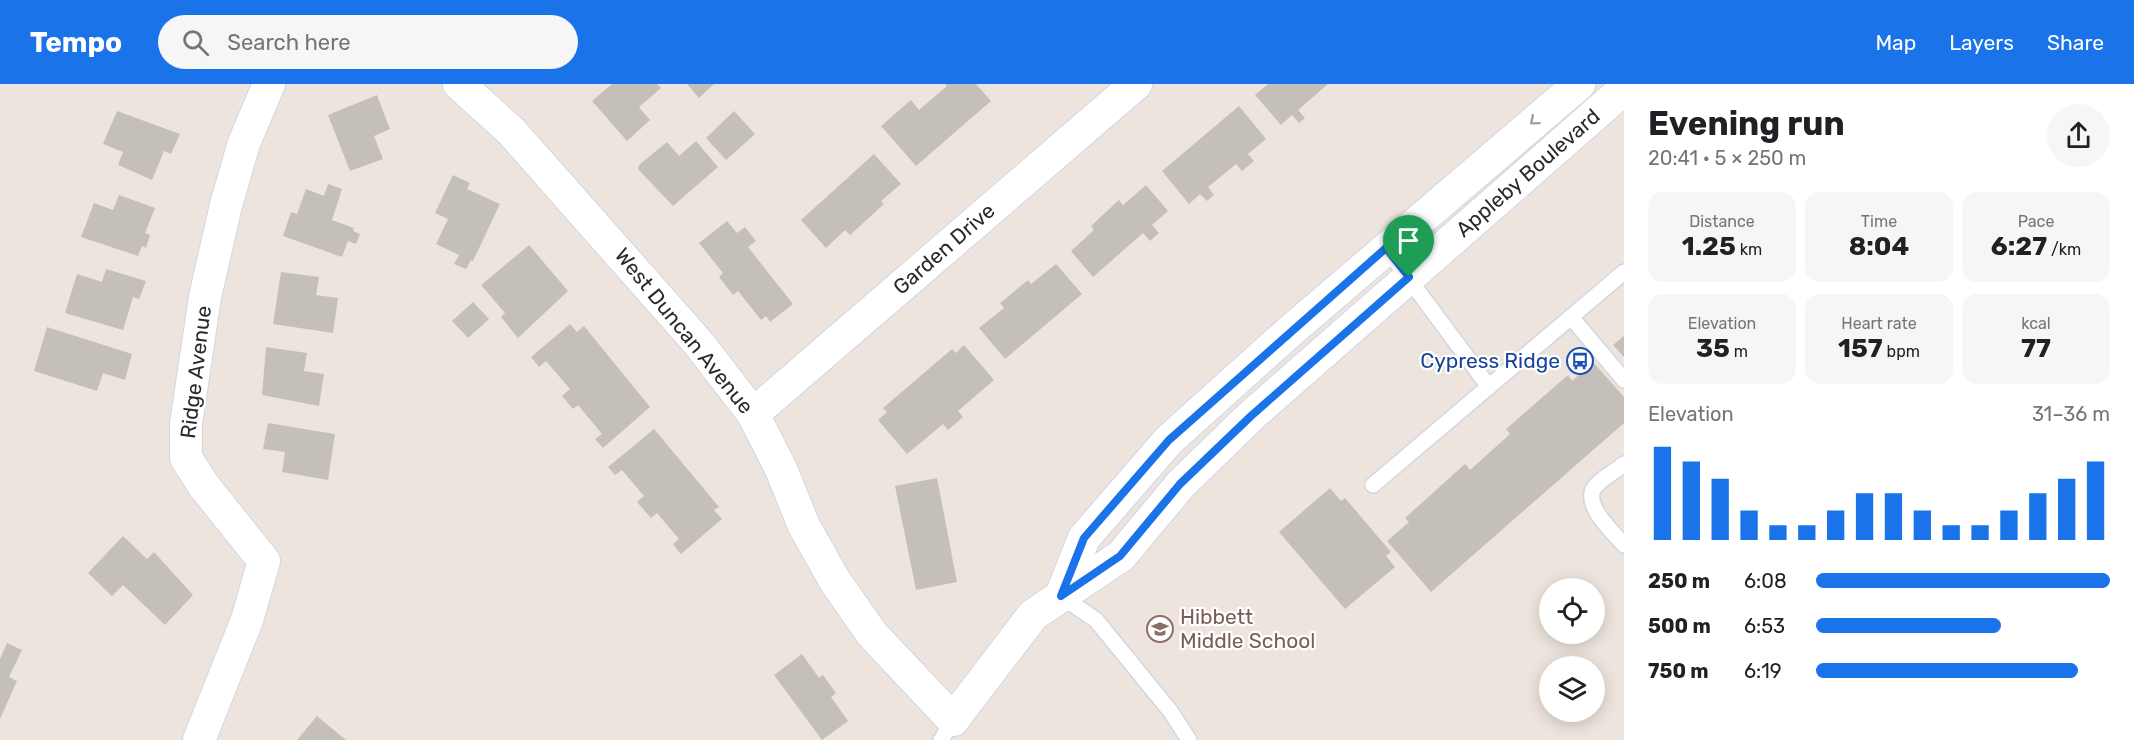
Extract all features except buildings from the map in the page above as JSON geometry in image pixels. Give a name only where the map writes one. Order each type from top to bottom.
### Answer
[{"type":"street","name":"Ridge Avenue","points":[[199,740],[247,620],[264,561],[204,486],[186,458],[186,424],[205,297],[226,205],[244,143],[269,84]]},
{"type":"street","name":"West Duncan Avenue","points":[[459,84],[512,132],[617,248],[700,345],[753,414],[781,469],[804,526],[835,581],[872,634],[947,730]]},
{"type":"street","name":"Garden Drive","points":[[753,414],[1136,84]]},
{"type":"street","name":"Appleby Boulevard","points":[[1061,596],[1084,538],[1169,440],[1386,248],[1579,84]]},
{"type":"street","name":"Appleby Boulevard","points":[[947,730],[1033,615],[1120,556],[1180,484],[1227,439],[1624,89]]},
{"type":"lane","points":[[1386,248],[1489,387]]},
{"type":"lane","points":[[1373,485],[1624,272]]},
{"type":"lane","points":[[1571,317],[1624,380]]},
{"type":"lane","points":[[1624,464],[1594,488],[1592,496],[1599,515],[1624,544]]},
{"type":"lane","points":[[1061,596],[1096,620],[1172,712],[1190,740]]},
{"type":"place","name":"Cypress Ridge","points":[[1580,361]]},
{"type":"place","name":"Hibbett Middle School","points":[[1160,629]]},
{"type":"route","points":[[1386,248],[1409,277],[1251,416],[1180,484],[1120,556],[1061,596],[1084,538],[1169,440],[1386,248]]}]
